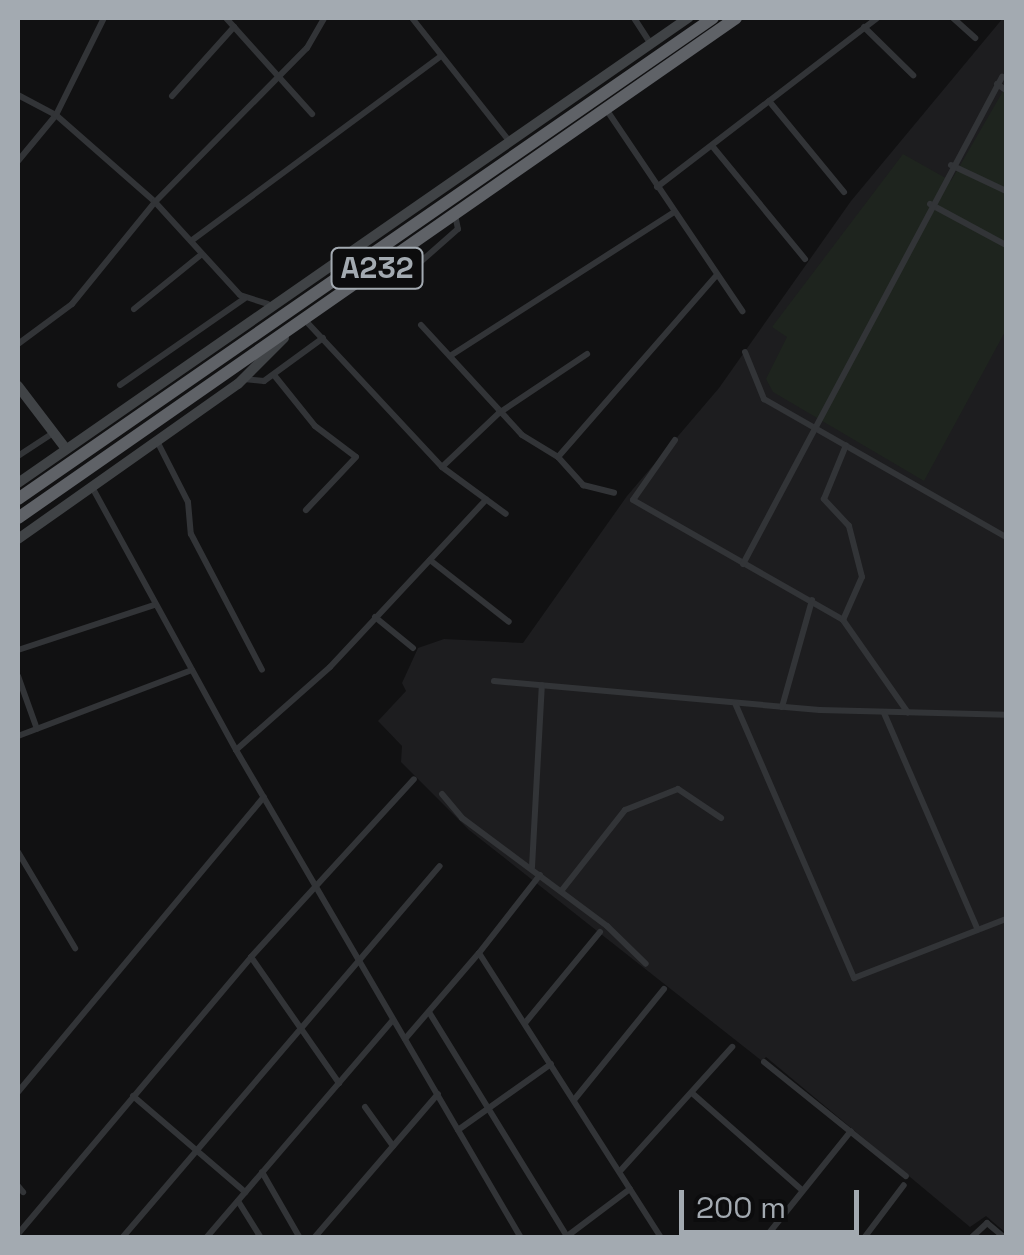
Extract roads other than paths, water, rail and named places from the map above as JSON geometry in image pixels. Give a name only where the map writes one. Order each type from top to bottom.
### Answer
[{"type":"highway","name":"A232","points":[[18,500],[712,18]]},
{"type":"highway","name":"A232","points":[[18,518],[736,18]]},
{"type":"main road","points":[[18,483],[268,304],[688,18]]},
{"type":"main road","points":[[18,539],[244,379],[304,318]]},
{"type":"main road","points":[[18,386],[66,450]]},
{"type":"street","points":[[18,161],[56,116],[104,18]]},
{"type":"street","points":[[226,18],[312,114]]},
{"type":"street","points":[[18,344],[72,304],[155,202],[275,76],[307,48],[324,18]]},
{"type":"street","points":[[412,18],[509,141]]},
{"type":"street","points":[[634,18],[651,44]]},
{"type":"street","points":[[657,187],[877,18]]},
{"type":"street","points":[[954,18],[975,38]]},
{"type":"street","points":[[864,27],[913,75]]},
{"type":"street","points":[[172,96],[234,28]]},
{"type":"street","points":[[191,241],[440,57]]},
{"type":"street","points":[[744,564],[951,165],[999,81],[1006,90]]},
{"type":"street","points":[[18,95],[56,116],[155,202],[245,298],[268,304]]},
{"type":"street","points":[[769,101],[844,192]]},
{"type":"street","points":[[605,108],[742,311]]},
{"type":"street","points":[[713,147],[804,258]]},
{"type":"street","points":[[951,165],[1006,191]]},
{"type":"street","points":[[930,204],[1006,246]]},
{"type":"street","points":[[450,356],[674,212]]},
{"type":"street","points":[[410,272],[458,230],[455,214]]},
{"type":"street","points":[[134,309],[202,254]]},
{"type":"street","points":[[558,457],[717,275]]},
{"type":"street","points":[[120,385],[245,298]]},
{"type":"street","points":[[304,318],[442,467],[506,514]]},
{"type":"street","points":[[421,325],[500,412],[558,457],[583,485],[614,492]]},
{"type":"street","points":[[244,379],[257,384],[323,338]]},
{"type":"street","points":[[745,352],[764,399],[1006,537]]},
{"type":"street","points":[[442,467],[500,412],[588,354]]},
{"type":"street","points":[[274,375],[315,426],[356,457],[306,510]]},
{"type":"street","points":[[18,456],[53,433]]},
{"type":"street","points":[[675,440],[632,498],[842,620],[908,714]]},
{"type":"street","points":[[158,441],[188,502],[191,534],[262,670]]},
{"type":"street","points":[[842,620],[862,577],[849,526],[824,498],[846,445]]},
{"type":"street","points":[[92,487],[236,750],[519,1237]]},
{"type":"street","points":[[236,750],[330,667],[486,500]]},
{"type":"street","points":[[430,560],[508,622]]},
{"type":"street","points":[[782,707],[812,600]]},
{"type":"street","points":[[18,650],[154,604]]},
{"type":"street","points":[[375,617],[412,648]]},
{"type":"street","points":[[18,736],[192,670]]},
{"type":"street","points":[[18,676],[37,729]]},
{"type":"street","points":[[494,681],[782,707],[1006,716]]},
{"type":"street","points":[[532,868],[542,685]]},
{"type":"street","points":[[735,703],[854,978],[1006,919]]},
{"type":"street","points":[[884,713],[978,930]]},
{"type":"street","points":[[18,1234],[251,957],[414,779]]},
{"type":"street","points":[[562,890],[625,810],[678,789],[721,818]]},
{"type":"street","points":[[442,794],[496,846],[562,890],[646,964]]},
{"type":"street","points":[[18,1092],[264,797]]},
{"type":"street","points":[[18,852],[20,867],[75,948]]},
{"type":"street","points":[[122,1238],[440,866]]},
{"type":"street","points":[[405,1040],[540,874]]},
{"type":"street","points":[[525,1022],[600,932]]},
{"type":"street","points":[[479,953],[661,1238]]},
{"type":"street","points":[[251,957],[339,1083]]},
{"type":"street","points":[[574,1100],[664,989]]},
{"type":"street","points":[[429,1012],[567,1237],[630,1190]]},
{"type":"street","points":[[206,1238],[394,1020]]},
{"type":"street","points":[[621,1170],[732,1047]]},
{"type":"street","points":[[764,1062],[905,1180],[864,1238]]},
{"type":"street","points":[[458,1130],[551,1064]]},
{"type":"street","points":[[692,1093],[802,1189]]},
{"type":"street","points":[[314,1238],[438,1094]]},
{"type":"street","points":[[133,1096],[245,1192]]},
{"type":"street","points":[[365,1107],[393,1146]]},
{"type":"street","points":[[765,1238],[851,1131]]},
{"type":"street","points":[[262,1172],[300,1238]]},
{"type":"street","points":[[238,1200],[261,1238]]},
{"type":"street","points":[[972,1238],[987,1222],[1005,1238]]}]
